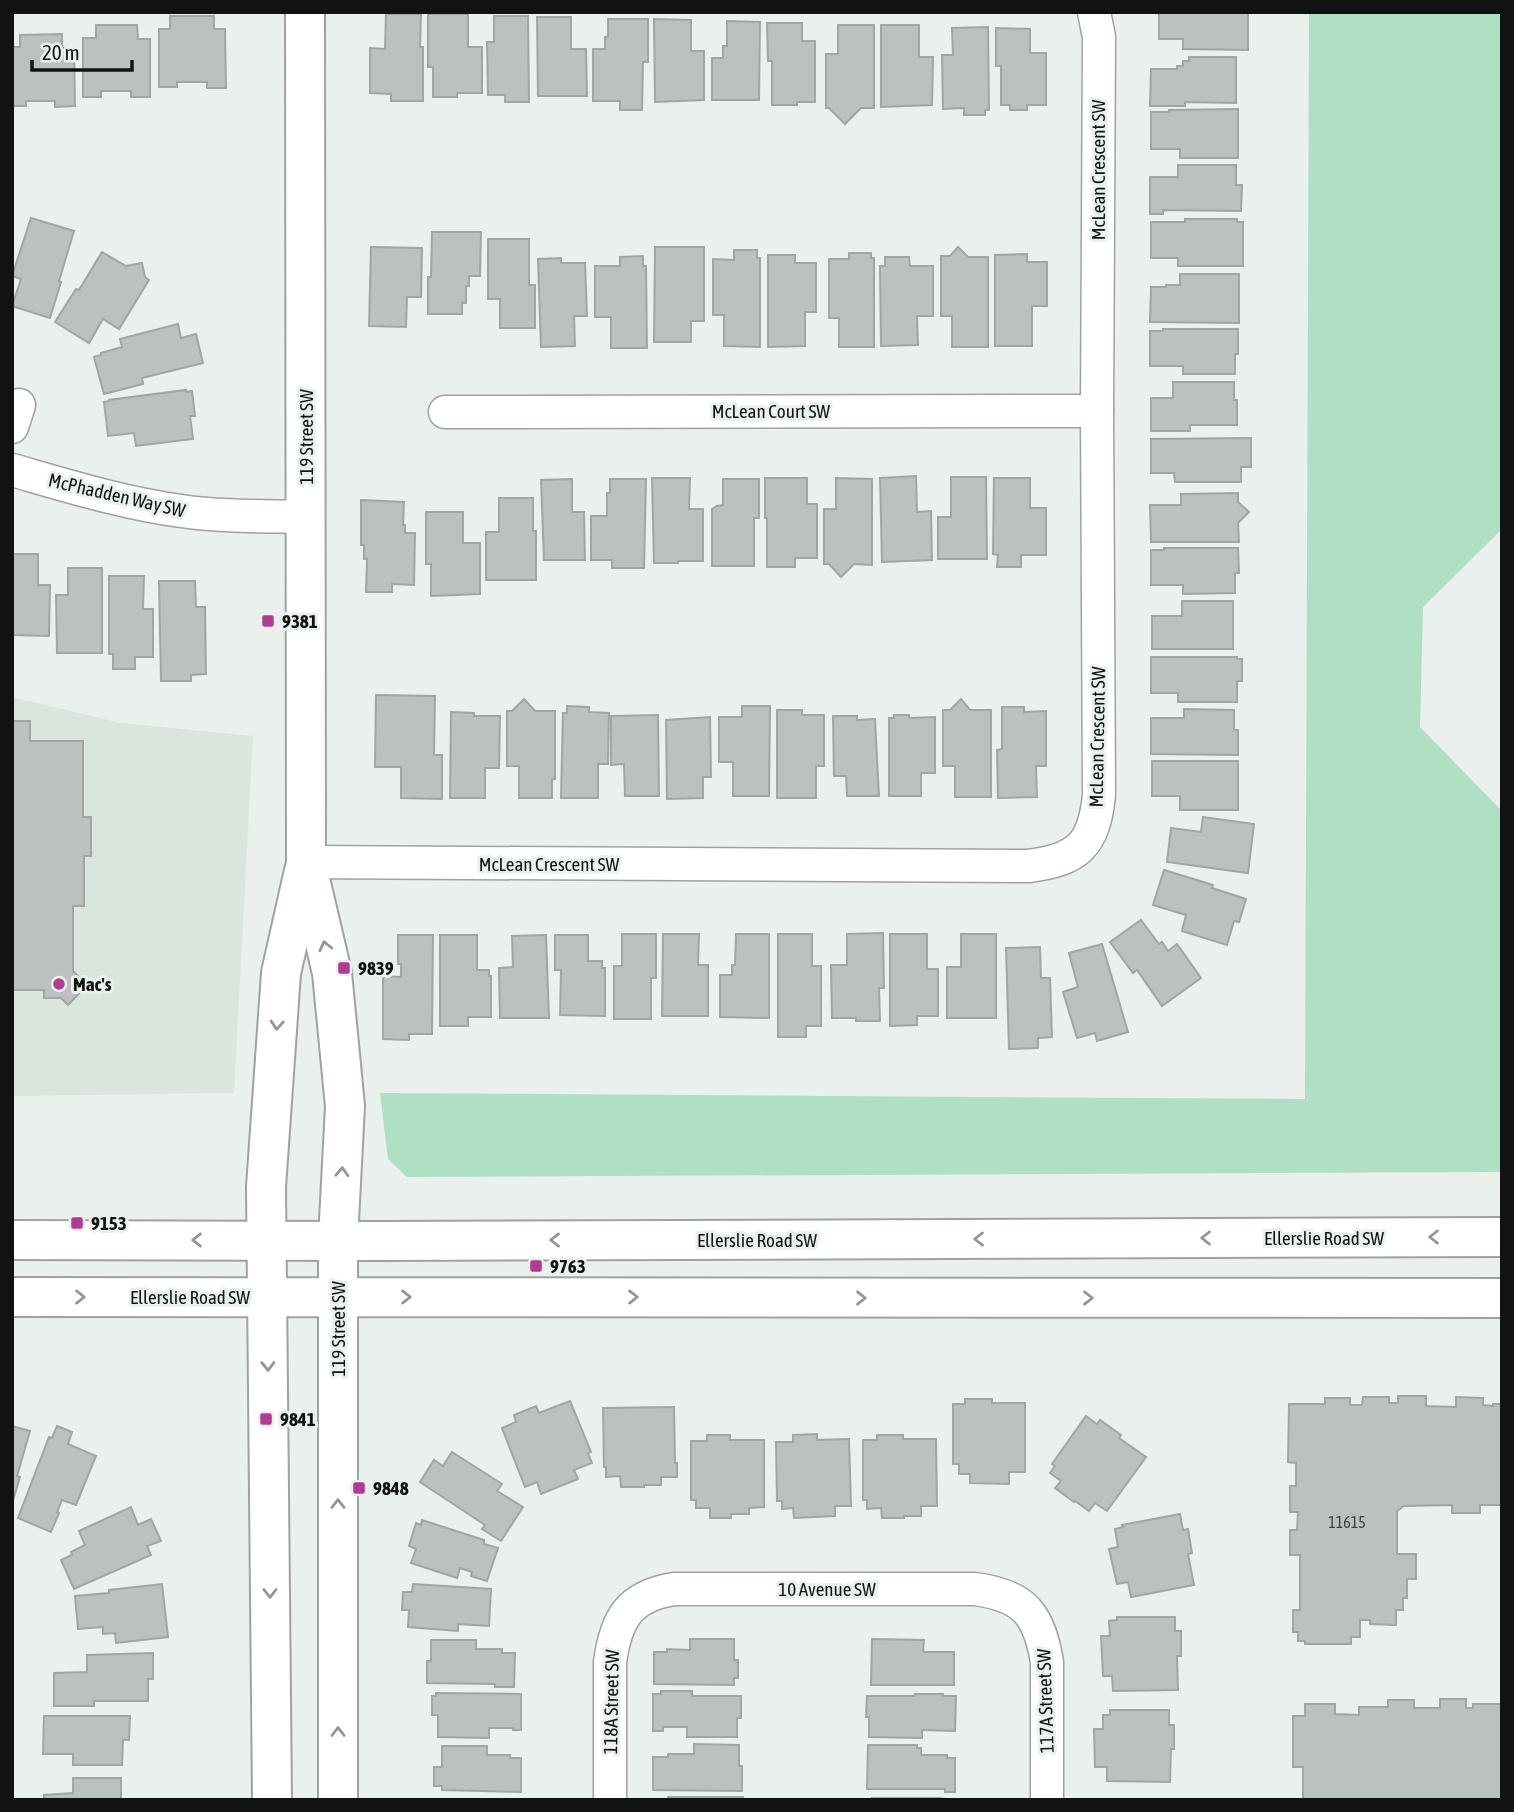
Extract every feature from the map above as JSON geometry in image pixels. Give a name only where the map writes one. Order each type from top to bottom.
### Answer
[{"type":"main road","name":"119 Street SW","points":[[272,1800],[266,1187],[281,973],[306,862],[305,12]]},
{"type":"main road","name":"119 Street SW","points":[[306,862],[332,973],[345,1107],[338,1240],[338,1800]]},
{"type":"main road","name":"Ellerslie Road SW","points":[[12,1240],[1502,1237]]},
{"type":"main road","name":"Ellerslie Road SW","points":[[12,1297],[1502,1298]]},
{"type":"street","name":"McLean Crescent SW","points":[[306,862],[1028,866],[1066,857],[1080,847],[1095,825],[1099,795],[1099,37],[1094,12]]},
{"type":"street","name":"McLean Court SW","points":[[445,412],[1097,411]]},
{"type":"street","name":"McPhadden Way SW","points":[[12,470],[137,504],[183,512],[306,517]]},
{"type":"street","name":"10 Avenue SW","points":[[629,1609],[643,1598],[659,1591],[688,1589],[974,1589],[995,1591],[1026,1608]]},
{"type":"street","name":"117A Street SW","points":[[1026,1608],[1037,1624],[1044,1642],[1046,1800]]},
{"type":"street","name":"118A Street SW","points":[[610,1800],[610,1662],[613,1641],[629,1609]]},
{"type":"shaded area","points":[[12,697],[121,723],[253,736],[234,1093],[12,1096]]},
{"type":"green space","points":[[1309,12],[1502,12],[1502,529],[1423,607],[1420,727],[1502,811],[1502,1172],[407,1177],[388,1159],[380,1093],[1305,1099]]},
{"type":"building","points":[[1159,12],[1248,12],[1248,50],[1183,49],[1183,39],[1159,39]]},
{"type":"building","points":[[386,14],[421,14],[423,101],[391,101],[391,94],[370,93],[370,48],[385,49]]},
{"type":"building","points":[[428,14],[468,14],[468,47],[482,47],[482,93],[433,97],[433,67],[428,67]]},
{"type":"building","points":[[170,16],[214,16],[214,29],[225,29],[226,88],[207,88],[207,82],[177,82],[177,87],[159,87],[159,29],[170,29]]},
{"type":"building","points":[[494,16],[528,16],[529,102],[505,102],[505,95],[488,95],[487,42],[494,42]]},
{"type":"building","points":[[537,17],[571,17],[571,49],[586,49],[587,96],[538,96]]},
{"type":"building","points":[[608,19],[648,19],[648,62],[643,62],[642,110],[620,110],[620,101],[593,101],[593,49],[605,49]]},
{"type":"building","points":[[654,19],[691,20],[691,51],[704,51],[704,100],[655,102]]},
{"type":"building","points":[[727,21],[760,22],[759,100],[712,100],[712,58],[723,58],[723,46],[727,46]]},
{"type":"building","points":[[767,23],[802,23],[802,41],[815,41],[815,102],[772,105],[772,61],[768,61]]},
{"type":"building","points":[[96,25],[137,25],[138,39],[150,39],[150,97],[131,97],[131,91],[101,91],[101,97],[83,97],[83,38],[96,38]]},
{"type":"building","points":[[838,25],[874,25],[874,108],[861,108],[845,124],[826,108],[826,54],[838,54]]},
{"type":"building","points":[[881,25],[919,25],[919,57],[933,57],[932,105],[881,107]]},
{"type":"building","points":[[988,27],[989,110],[985,110],[985,115],[964,115],[964,108],[943,109],[942,55],[953,55],[952,28]]},
{"type":"building","points":[[996,28],[1030,29],[1030,53],[1046,53],[1046,105],[1027,105],[1027,110],[1010,110],[1010,105],[1001,105],[1001,66],[996,66]]},
{"type":"building","points":[[62,34],[62,48],[74,48],[75,106],[55,107],[55,101],[26,101],[26,106],[12,106],[12,47],[20,47],[20,35]]},
{"type":"building","points":[[1189,57],[1236,57],[1236,103],[1185,102],[1185,106],[1150,106],[1151,69],[1177,69],[1177,66],[1183,66],[1183,61],[1189,61]]},
{"type":"building","points":[[1238,109],[1238,158],[1180,158],[1180,149],[1151,149],[1151,112]]},
{"type":"building","points":[[1178,165],[1236,165],[1236,185],[1242,185],[1241,211],[1163,210],[1163,214],[1150,214],[1150,177],[1178,177]]},
{"type":"building","points":[[31,218],[74,231],[50,318],[12,306],[21,279],[12,276]]},
{"type":"building","points":[[1185,219],[1237,219],[1237,222],[1243,222],[1243,266],[1178,266],[1178,258],[1151,258],[1151,222],[1185,222]]},
{"type":"building","points":[[432,232],[481,232],[480,276],[469,276],[462,314],[428,314]]},
{"type":"building","points":[[488,239],[529,239],[529,285],[535,285],[535,328],[500,328],[500,299],[488,299]]},
{"type":"building","points":[[371,247],[422,248],[421,297],[407,297],[406,327],[369,326]]},
{"type":"building","points":[[655,247],[704,247],[704,321],[691,321],[691,342],[654,342]]},
{"type":"building","points":[[958,247],[968,257],[988,257],[988,347],[952,347],[952,316],[941,316],[941,256],[950,256]]},
{"type":"building","points":[[734,250],[757,250],[757,258],[760,258],[760,347],[724,346],[724,315],[713,315],[713,259],[734,260]]},
{"type":"building","points":[[102,252],[126,266],[142,263],[145,277],[149,280],[119,329],[103,319],[89,343],[55,322]]},
{"type":"building","points":[[849,253],[871,253],[871,258],[874,258],[874,347],[839,347],[839,318],[829,318],[829,259],[849,259]]},
{"type":"building","points":[[1027,254],[1027,262],[1047,262],[1047,306],[1032,306],[1032,346],[995,346],[995,255]]},
{"type":"building","points":[[768,255],[795,255],[795,263],[816,263],[816,312],[805,312],[805,346],[768,347]]},
{"type":"building","points":[[643,256],[643,266],[646,266],[647,348],[611,348],[611,317],[595,317],[595,266],[620,266],[620,257]]},
{"type":"building","points":[[885,257],[909,257],[910,266],[933,266],[933,316],[917,316],[918,345],[881,346],[880,266],[885,266]]},
{"type":"building","points":[[561,258],[561,263],[585,263],[587,316],[574,316],[575,346],[541,347],[538,259]]},
{"type":"building","points":[[1180,274],[1239,274],[1239,323],[1150,322],[1151,287],[1180,285]]},
{"type":"building","points":[[178,324],[181,338],[196,334],[203,363],[142,378],[143,384],[104,394],[94,357],[122,347],[120,339]]},
{"type":"building","points":[[1238,329],[1235,374],[1183,374],[1183,366],[1150,366],[1150,331]]},
{"type":"building","points":[[1173,382],[1234,382],[1237,425],[1190,425],[1190,431],[1151,431],[1151,398],[1173,398]]},
{"type":"building","points":[[192,391],[195,416],[190,416],[193,439],[136,446],[134,433],[108,436],[104,402]]},
{"type":"building","points":[[1251,438],[1251,467],[1241,467],[1241,482],[1175,482],[1174,473],[1151,473],[1151,439]]},
{"type":"building","points":[[916,476],[917,512],[931,511],[932,560],[882,562],[880,478]]},
{"type":"building","points":[[951,477],[986,477],[987,559],[938,559],[938,517],[951,517]]},
{"type":"building","points":[[652,478],[690,478],[689,509],[703,509],[703,561],[654,563]]},
{"type":"building","points":[[765,478],[807,478],[807,504],[817,504],[817,558],[795,558],[795,567],[767,567]]},
{"type":"building","points":[[836,478],[872,479],[872,565],[854,564],[841,577],[829,564],[824,564],[824,509],[836,509]]},
{"type":"building","points":[[994,478],[1030,478],[1030,508],[1046,508],[1046,555],[1021,555],[1021,567],[997,567],[998,555],[993,554]]},
{"type":"building","points":[[572,479],[572,512],[584,512],[585,560],[544,560],[541,480]]},
{"type":"building","points":[[610,479],[646,479],[644,568],[612,568],[612,560],[591,560],[591,516],[607,516]]},
{"type":"building","points":[[723,479],[759,479],[759,518],[754,518],[754,566],[712,566],[712,509],[723,505]]},
{"type":"building","points":[[1238,493],[1238,502],[1249,512],[1238,523],[1239,542],[1151,542],[1150,505],[1181,505],[1181,494]]},
{"type":"building","points":[[499,498],[533,498],[536,580],[486,580],[486,532],[499,532]]},
{"type":"building","points":[[361,500],[404,502],[405,533],[415,533],[414,585],[392,584],[392,592],[366,592],[367,559],[364,559],[364,545],[361,545]]},
{"type":"building","points":[[426,512],[463,512],[463,543],[480,543],[480,594],[431,596],[431,564],[426,564]]},
{"type":"building","points":[[1238,548],[1239,573],[1235,573],[1235,593],[1183,594],[1183,585],[1151,585],[1151,550]]},
{"type":"building","points":[[12,554],[38,554],[38,585],[50,585],[49,636],[12,635]]},
{"type":"building","points":[[68,568],[102,568],[102,653],[57,653],[56,595],[68,595]]},
{"type":"building","points":[[109,576],[144,576],[143,609],[153,609],[153,657],[135,657],[135,669],[113,669],[113,654],[109,654]]},
{"type":"building","points":[[159,581],[195,581],[196,607],[205,607],[206,674],[191,675],[191,681],[161,681]]},
{"type":"building","points":[[1182,601],[1233,601],[1233,649],[1152,649],[1152,616],[1182,616]]},
{"type":"building","points":[[1151,657],[1242,659],[1242,681],[1237,681],[1237,702],[1178,702],[1178,693],[1151,693]]},
{"type":"building","points":[[376,695],[435,696],[434,755],[442,755],[442,799],[401,798],[401,767],[375,767]]},
{"type":"building","points":[[524,699],[535,711],[555,711],[555,779],[552,779],[552,798],[519,798],[519,766],[507,766],[507,711],[512,711]]},
{"type":"building","points":[[961,699],[970,710],[991,710],[991,797],[955,797],[955,766],[943,766],[943,710],[950,710]]},
{"type":"building","points":[[567,706],[589,707],[589,712],[609,713],[608,764],[598,764],[598,798],[561,798],[563,713],[567,713]]},
{"type":"building","points":[[742,706],[770,706],[769,796],[733,796],[733,762],[719,762],[719,717],[742,717]]},
{"type":"building","points":[[1002,707],[1024,707],[1024,712],[1046,711],[1046,766],[1036,766],[1037,797],[998,798],[997,750],[1002,749]]},
{"type":"building","points":[[1184,709],[1234,710],[1234,730],[1238,730],[1238,755],[1151,754],[1151,718],[1184,718]]},
{"type":"building","points":[[777,710],[802,710],[802,715],[824,715],[824,766],[816,766],[816,798],[777,798]]},
{"type":"building","points":[[451,712],[474,713],[474,716],[500,716],[499,768],[485,768],[485,798],[450,798]]},
{"type":"building","points":[[658,715],[659,796],[625,796],[624,764],[611,765],[611,716]]},
{"type":"building","points":[[894,715],[909,715],[909,718],[935,717],[935,773],[921,773],[921,796],[889,796],[889,718],[894,718]]},
{"type":"building","points":[[833,716],[857,716],[857,720],[875,719],[879,796],[847,796],[846,776],[834,776]]},
{"type":"building","points":[[710,717],[711,777],[703,777],[703,798],[667,799],[666,720]]},
{"type":"building","points":[[12,721],[30,721],[30,741],[83,741],[83,817],[91,817],[91,856],[84,856],[84,906],[73,906],[73,971],[87,985],[68,1005],[61,998],[44,998],[44,990],[12,990]]},
{"type":"building","points":[[1152,761],[1238,761],[1238,810],[1180,810],[1180,796],[1152,796]]},
{"type":"building","points":[[1203,817],[1254,824],[1248,873],[1167,862],[1171,828],[1201,832]]},
{"type":"building","points":[[1164,870],[1213,885],[1212,888],[1246,899],[1239,922],[1234,921],[1227,945],[1182,931],[1186,915],[1153,905]]},
{"type":"building","points":[[1141,920],[1159,944],[1162,942],[1168,951],[1177,944],[1201,978],[1162,1006],[1137,970],[1133,973],[1110,942]]},
{"type":"building","points":[[883,933],[884,988],[879,988],[880,1021],[832,1018],[831,965],[847,965],[847,934]]},
{"type":"building","points":[[622,934],[656,934],[656,978],[651,978],[651,1019],[614,1019],[614,966],[622,966]]},
{"type":"building","points":[[663,934],[699,934],[698,965],[708,965],[708,1016],[662,1016]]},
{"type":"building","points":[[736,934],[769,934],[769,1018],[720,1017],[720,975],[732,975]]},
{"type":"building","points":[[778,934],[812,934],[812,966],[821,966],[821,1026],[806,1026],[806,1037],[778,1037]]},
{"type":"building","points":[[890,934],[927,934],[927,969],[938,969],[938,1016],[917,1016],[917,1025],[890,1026]]},
{"type":"building","points":[[961,934],[996,934],[996,1018],[947,1018],[947,967],[961,967]]},
{"type":"building","points":[[398,935],[433,935],[432,1034],[409,1034],[409,1040],[383,1039],[383,976],[401,977]]},
{"type":"building","points":[[440,935],[477,935],[477,970],[489,970],[491,976],[491,1017],[468,1017],[468,1026],[440,1026]]},
{"type":"building","points":[[546,935],[549,1018],[500,1018],[499,968],[513,967],[512,936]]},
{"type":"building","points":[[555,935],[588,935],[588,961],[602,961],[602,968],[605,968],[605,1016],[560,1015],[561,970],[555,970]]},
{"type":"building","points":[[1102,944],[1128,1032],[1097,1041],[1095,1033],[1077,1038],[1063,992],[1078,987],[1069,953]]},
{"type":"building","points":[[1040,947],[1041,978],[1050,978],[1052,1037],[1038,1038],[1038,1048],[1009,1049],[1006,948]]},
{"type":"building","points":[[1398,1396],[1426,1396],[1426,1406],[1456,1407],[1456,1397],[1483,1398],[1483,1405],[1502,1404],[1502,1505],[1480,1505],[1480,1513],[1452,1513],[1452,1505],[1404,1506],[1397,1511],[1397,1554],[1416,1554],[1416,1579],[1407,1579],[1407,1598],[1403,1598],[1403,1610],[1396,1610],[1396,1625],[1370,1624],[1370,1620],[1360,1620],[1360,1637],[1351,1637],[1351,1644],[1305,1644],[1305,1641],[1298,1641],[1298,1632],[1293,1632],[1293,1610],[1300,1610],[1300,1555],[1290,1555],[1290,1530],[1297,1530],[1298,1512],[1290,1512],[1290,1486],[1296,1486],[1296,1463],[1288,1462],[1289,1404],[1325,1404],[1325,1398],[1350,1398],[1350,1405],[1362,1405],[1363,1397],[1389,1397],[1389,1403],[1398,1403]]},
{"type":"building","points":[[965,1399],[992,1399],[992,1403],[1025,1403],[1025,1472],[1009,1472],[1009,1484],[970,1483],[970,1474],[959,1474],[959,1464],[953,1464],[953,1404],[965,1404]]},
{"type":"building","points":[[570,1401],[591,1452],[588,1453],[592,1463],[574,1470],[578,1479],[541,1494],[537,1482],[525,1487],[502,1428],[516,1422],[514,1415],[536,1406],[539,1413]]},
{"type":"building","points":[[674,1407],[677,1477],[661,1477],[661,1485],[621,1487],[620,1476],[606,1477],[603,1408]]},
{"type":"building","points":[[1086,1416],[1097,1424],[1100,1420],[1121,1435],[1119,1438],[1146,1457],[1107,1511],[1095,1503],[1089,1511],[1074,1502],[1055,1488],[1061,1481],[1050,1473],[1055,1466],[1052,1464]]},
{"type":"building","points":[[12,1426],[30,1431],[12,1504]]},
{"type":"building","points":[[57,1426],[72,1432],[68,1444],[96,1456],[76,1505],[62,1500],[51,1532],[18,1518],[49,1437],[52,1438]]},
{"type":"building","points":[[817,1434],[817,1440],[849,1439],[851,1506],[835,1506],[835,1516],[794,1518],[793,1508],[782,1509],[782,1501],[777,1501],[776,1442],[793,1442],[793,1435]]},
{"type":"building","points":[[707,1435],[730,1435],[730,1440],[764,1440],[764,1507],[749,1508],[749,1514],[731,1514],[731,1518],[710,1518],[710,1508],[696,1508],[696,1500],[691,1500],[691,1441],[707,1441]]},
{"type":"building","points":[[877,1435],[903,1435],[903,1439],[936,1439],[937,1506],[921,1506],[921,1516],[904,1518],[882,1518],[881,1508],[867,1509],[867,1500],[863,1500],[863,1440],[877,1440]]},
{"type":"building","points":[[452,1452],[502,1484],[497,1491],[523,1507],[501,1541],[482,1529],[485,1525],[420,1482],[434,1460],[443,1466]]},
{"type":"building","points":[[131,1507],[138,1525],[151,1519],[161,1541],[147,1546],[151,1555],[74,1589],[61,1560],[85,1545],[79,1531]]},
{"type":"building","points":[[1180,1514],[1183,1530],[1188,1529],[1192,1553],[1188,1554],[1194,1585],[1131,1597],[1128,1582],[1117,1584],[1109,1549],[1118,1547],[1115,1529],[1123,1527],[1122,1525]]},
{"type":"building","points":[[422,1520],[484,1540],[484,1544],[498,1548],[487,1581],[471,1576],[472,1572],[460,1568],[457,1578],[411,1563],[416,1549],[409,1546],[416,1523],[421,1525]]},
{"type":"building","points":[[162,1584],[168,1637],[116,1643],[115,1633],[103,1634],[103,1627],[78,1629],[75,1596]]},
{"type":"building","points":[[413,1584],[491,1589],[489,1626],[458,1624],[458,1631],[408,1627],[409,1610],[402,1610],[403,1592],[412,1592]]},
{"type":"building","points":[[1117,1617],[1175,1617],[1175,1631],[1181,1631],[1181,1656],[1177,1656],[1178,1690],[1113,1691],[1112,1676],[1103,1676],[1101,1636],[1110,1636],[1109,1621],[1117,1620]]},
{"type":"building","points":[[690,1639],[734,1639],[734,1660],[738,1660],[738,1678],[734,1678],[734,1685],[654,1684],[654,1652],[667,1652],[667,1649],[690,1650]]},
{"type":"building","points":[[872,1639],[924,1640],[923,1652],[954,1652],[954,1685],[871,1685]]},
{"type":"building","points":[[431,1640],[476,1640],[476,1649],[502,1649],[502,1653],[515,1653],[514,1687],[495,1687],[495,1684],[427,1683]]},
{"type":"building","points":[[153,1653],[153,1679],[148,1679],[148,1701],[94,1701],[94,1706],[54,1706],[54,1673],[87,1672],[87,1655]]},
{"type":"building","points":[[661,1691],[692,1691],[692,1696],[741,1696],[741,1718],[737,1718],[737,1737],[687,1737],[687,1727],[663,1727],[663,1731],[653,1731],[653,1694],[661,1694]]},
{"type":"building","points":[[436,1693],[521,1694],[521,1730],[489,1728],[489,1738],[438,1737],[438,1715],[432,1715],[432,1696],[436,1696]]},
{"type":"building","points":[[867,1696],[956,1696],[955,1731],[922,1730],[922,1738],[869,1737]]},
{"type":"building","points":[[1440,1699],[1466,1699],[1466,1708],[1473,1708],[1473,1704],[1502,1704],[1502,1800],[1303,1800],[1303,1767],[1293,1767],[1293,1716],[1305,1716],[1305,1704],[1335,1704],[1335,1714],[1359,1715],[1359,1707],[1388,1707],[1388,1700],[1414,1700],[1414,1708],[1440,1708]]},
{"type":"building","points":[[1110,1710],[1169,1710],[1169,1725],[1174,1725],[1170,1782],[1107,1781],[1107,1767],[1095,1767],[1094,1729],[1103,1729],[1103,1715],[1110,1715]]},
{"type":"building","points":[[44,1716],[130,1716],[129,1740],[123,1740],[122,1765],[73,1765],[73,1754],[43,1754]]},
{"type":"building","points":[[694,1744],[739,1745],[742,1791],[653,1790],[653,1757],[694,1754]]},
{"type":"building","points":[[868,1745],[917,1745],[917,1748],[921,1748],[921,1755],[947,1755],[947,1758],[955,1758],[955,1792],[945,1792],[945,1789],[867,1789]]},
{"type":"building","points":[[442,1746],[487,1746],[487,1755],[521,1758],[521,1792],[442,1790],[442,1786],[434,1786],[434,1767],[442,1767]]},
{"type":"building","points":[[73,1778],[121,1778],[121,1800],[44,1800],[44,1795],[73,1793]]},
{"type":"building","points":[[668,1797],[743,1797],[743,1800],[668,1800]]},
{"type":"building","points":[[939,1798],[954,1800],[872,1800]]},
{"type":"place","name":"9381","points":[[268,621]]},
{"type":"place","name":"9839","points":[[344,968]]},
{"type":"place","name":"Mac's","points":[[59,984]]},
{"type":"place","name":"9153","points":[[77,1223]]},
{"type":"place","name":"9763","points":[[536,1266]]},
{"type":"place","name":"9841","points":[[266,1419]]},
{"type":"place","name":"9848","points":[[359,1488]]}]
